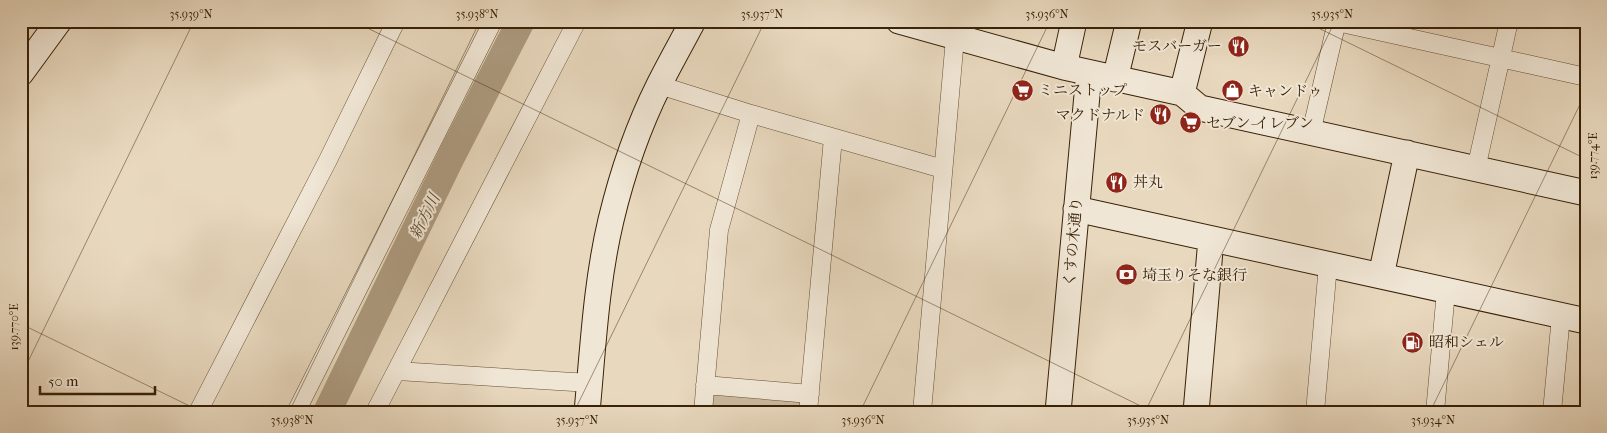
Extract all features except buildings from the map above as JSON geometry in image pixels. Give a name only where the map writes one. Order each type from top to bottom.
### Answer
[{"type":"street","points":[[21,72],[59,21]]},
{"type":"street","points":[[198,412],[328,160],[396,21]]},
{"type":"street","points":[[296,412],[493,21]]},
{"type":"street","points":[[375,412],[577,21]]},
{"type":"street","points":[[587,412],[599,283],[611,220],[630,158],[659,85],[693,21]]},
{"type":"street","points":[[899,21],[944,31],[1064,67],[1182,93],[1200,108],[1586,193]]},
{"type":"street","points":[[1064,67],[1074,21]]},
{"type":"street","points":[[1115,79],[1129,21]]},
{"type":"street","points":[[1182,93],[1200,21]]},
{"type":"street","points":[[1476,169],[1509,21]]},
{"type":"street","points":[[1311,133],[1337,22],[1586,77]]},
{"type":"street","points":[[922,412],[943,169],[944,31]]},
{"type":"street","name":"くすの木通り","points":[[1058,412],[1089,73]]},
{"type":"street","points":[[659,85],[751,114],[943,169]]},
{"type":"street","points":[[702,412],[720,230],[751,114]]},
{"type":"street","points":[[808,412],[833,138]]},
{"type":"street","points":[[1381,276],[1407,154]]},
{"type":"street","points":[[1076,209],[1586,321]]},
{"type":"street","points":[[1196,412],[1211,239]]},
{"type":"street","points":[[1315,412],[1328,265]]},
{"type":"street","points":[[1435,412],[1446,291]]},
{"type":"street","points":[[1552,412],[1561,316]]},
{"type":"street","points":[[397,371],[590,383]]},
{"type":"street","points":[[705,385],[810,394]]},
{"type":"shaded area","points":[[710,390],[800,398],[799,412],[708,412]]},
{"type":"waterway","name":"新方川","points":[[327,412],[452,155],[521,21]]},
{"type":"place","name":"モスバーガー","points":[[1238,46]]},
{"type":"place","name":"ミニストップ","points":[[1022,90]]},
{"type":"place","name":"キャンドゥ","points":[[1232,91]]},
{"type":"place","name":"マクドナルド","points":[[1161,115]]},
{"type":"place","name":"セブン-イレブン","points":[[1190,123]]},
{"type":"place","name":"丼丸","points":[[1117,182]]},
{"type":"place","name":"埼玉りそな銀行","points":[[1126,275]]},
{"type":"place","name":"昭和シェル","points":[[1413,342]]}]
